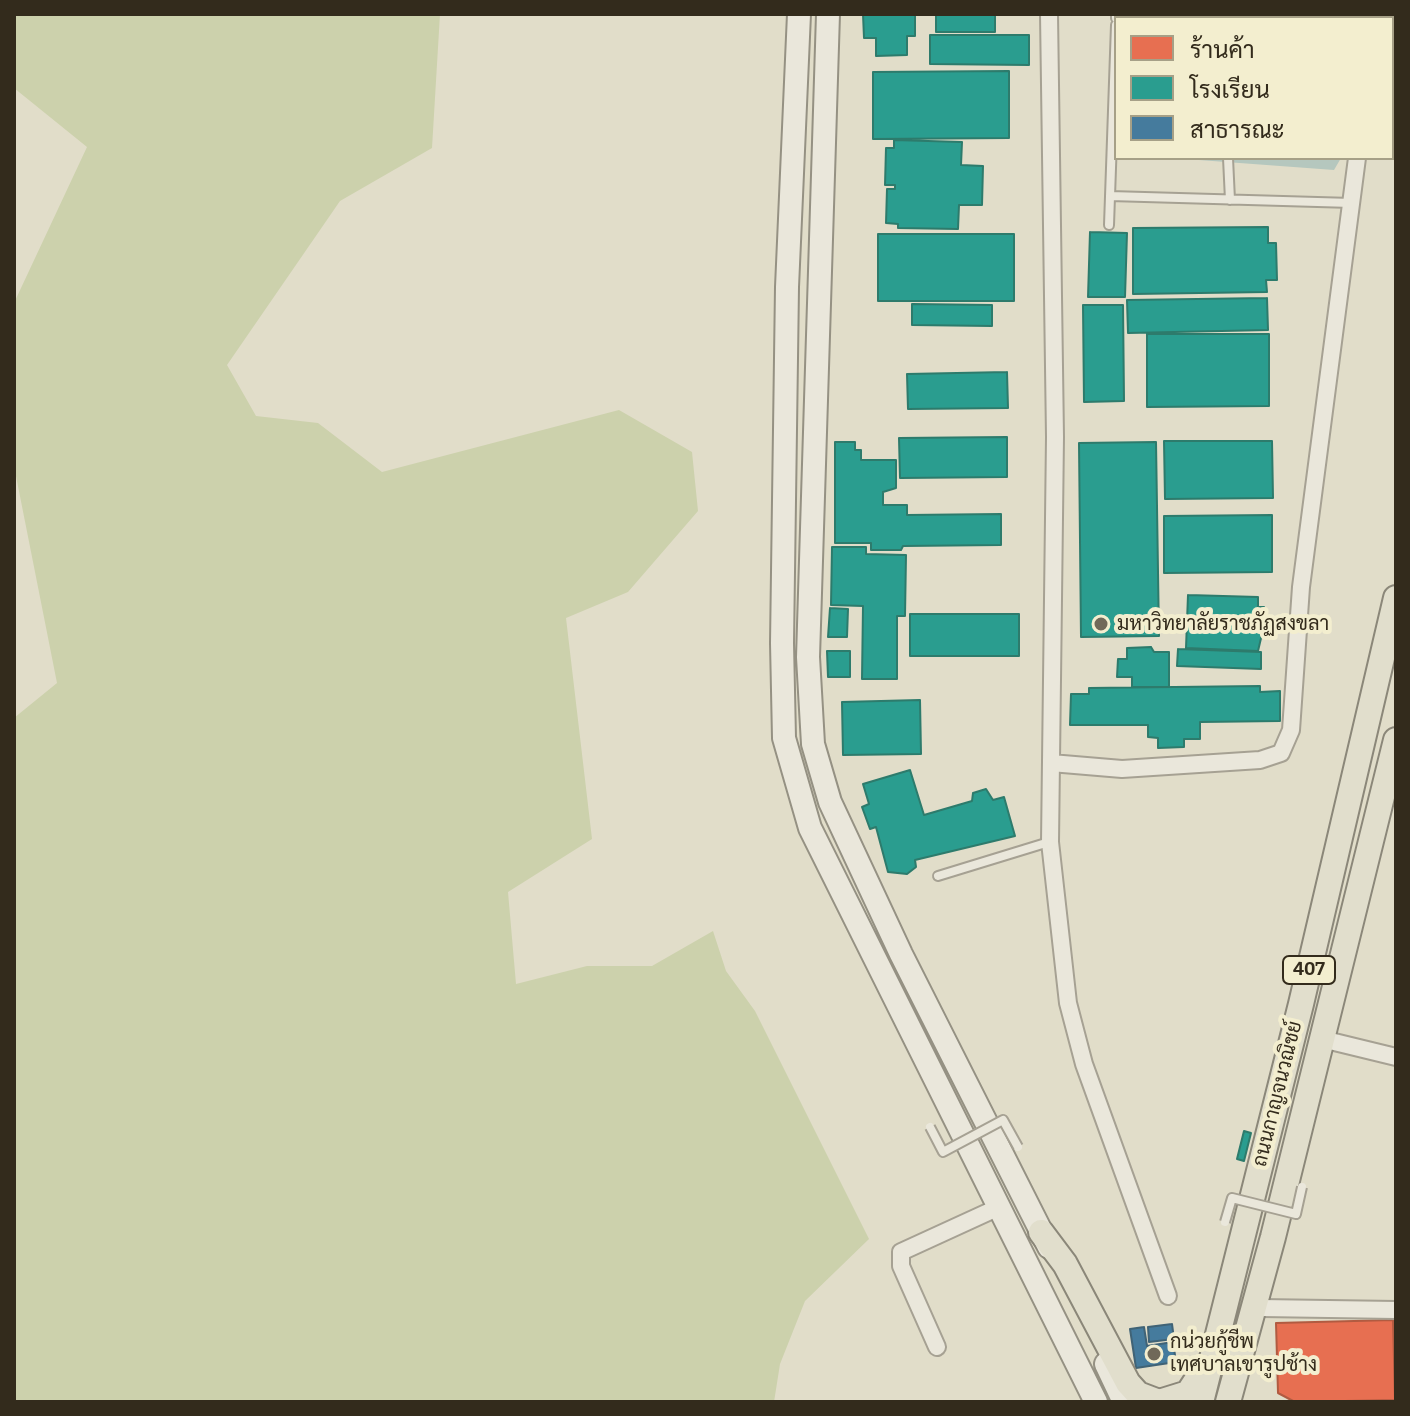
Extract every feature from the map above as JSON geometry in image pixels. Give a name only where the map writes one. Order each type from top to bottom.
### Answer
[{"type":"main road","points":[[799,14],[787,302],[782,643],[784,738],[810,828],[1096,1402]]},
{"type":"main road","points":[[828,14],[808,657],[813,744],[830,802],[901,954],[1124,1402]]},
{"type":"main road","name":"ถนนกาญจนวณิชย์","points":[[1201,1402],[1301,1004],[1396,598]]},
{"type":"main road","name":"ถนนกาญจนวณิชย์","points":[[1228,1402],[1322,1039],[1388,803],[1396,740]]},
{"type":"main road","points":[[1041,1232],[1065,1264],[1128,1383],[1138,1394],[1159,1402],[1180,1397],[1195,1386],[1215,1340]]},
{"type":"main road","points":[[1240,1402],[1273,1237]]},
{"type":"street","points":[[1049,14],[1055,437],[1050,842],[1068,1003],[1084,1064],[1168,1296]]},
{"type":"street","points":[[1051,763],[1122,769],[1260,760],[1281,753],[1291,730],[1301,587],[1357,160]]},
{"type":"street","points":[[1322,1039],[1396,1057]]},
{"type":"street","points":[[937,1347],[901,1266],[901,1252],[997,1208]]},
{"type":"street","points":[[1261,1308],[1396,1310]]},
{"type":"lane","points":[[1109,225],[1114,82]]},
{"type":"lane","points":[[1228,160],[1230,200]]},
{"type":"lane","points":[[1110,196],[1352,203]]},
{"type":"lane","points":[[938,876],[1050,842]]},
{"type":"lane","points":[[930,1127],[943,1152],[1003,1120],[1018,1147]]},
{"type":"lane","points":[[1225,1222],[1232,1198],[1296,1214],[1302,1187]]},
{"type":"green space","points":[[14,14],[440,14],[432,148],[340,201],[227,365],[256,416],[318,423],[382,472],[619,410],[692,452],[698,511],[628,592],[566,618],[592,839],[508,892],[516,984],[587,966],[652,966],[713,931],[726,971],[755,1011],[869,1239],[805,1301],[780,1364],[774,1402],[14,1402],[14,718],[57,683],[14,466],[14,303],[87,147],[14,88]]},
{"type":"shaded area","points":[[1301,14],[1314,16],[1144,16]]},
{"type":"shaded area","points":[[1199,160],[1340,160],[1334,170]]},
{"type":"building: ร้านค้า","points":[[1393,1320],[1395,1400],[1295,1402],[1278,1393],[1276,1323]]},
{"type":"building: โรงเรียน","points":[[863,14],[915,14],[915,36],[907,36],[907,55],[876,56],[876,38],[864,38]]},
{"type":"building: โรงเรียน","points":[[936,14],[995,14],[995,32],[936,32]]},
{"type":"building: โรงเรียน","points":[[930,35],[1029,35],[1029,65],[930,64]]},
{"type":"building: โรงเรียน","points":[[1009,71],[1009,138],[873,139],[873,72]]},
{"type":"building: โรงเรียน","points":[[894,140],[962,142],[961,165],[983,166],[982,205],[959,205],[958,229],[898,228],[898,224],[886,223],[887,189],[895,189],[895,185],[885,185],[886,148],[894,148]]},
{"type":"building: โรงเรียน","points":[[1268,227],[1268,243],[1276,243],[1277,280],[1266,280],[1267,292],[1133,294],[1133,228]]},
{"type":"building: โรงเรียน","points":[[1090,232],[1127,233],[1125,297],[1088,297]]},
{"type":"building: โรงเรียน","points":[[878,234],[1014,234],[1014,301],[878,301]]},
{"type":"building: โรงเรียน","points":[[1267,298],[1268,330],[1128,333],[1127,300]]},
{"type":"building: โรงเรียน","points":[[912,304],[992,305],[992,326],[912,325]]},
{"type":"building: โรงเรียน","points":[[1083,305],[1123,305],[1124,401],[1084,402]]},
{"type":"building: โรงเรียน","points":[[1147,334],[1269,334],[1269,406],[1147,407]]},
{"type":"building: โรงเรียน","points":[[1007,372],[1008,408],[908,409],[907,374]]},
{"type":"building: โรงเรียน","points":[[1007,437],[1007,477],[900,478],[899,438]]},
{"type":"building: โรงเรียน","points":[[1164,441],[1272,441],[1273,498],[1165,499]]},
{"type":"building: โรงเรียน","points":[[835,442],[855,442],[855,450],[861,450],[861,460],[896,460],[896,488],[883,492],[883,505],[907,505],[907,515],[1001,514],[1001,545],[903,546],[901,550],[871,550],[871,543],[835,543]]},
{"type":"building: โรงเรียน","points":[[1156,442],[1159,636],[1081,637],[1079,443]]},
{"type":"building: โรงเรียน","points":[[1272,515],[1272,572],[1164,573],[1164,516]]},
{"type":"building: โรงเรียน","points":[[832,547],[866,547],[866,554],[906,555],[905,616],[897,616],[897,679],[862,679],[863,606],[831,605]]},
{"type":"building: โรงเรียน","points":[[1188,595],[1258,597],[1258,607],[1264,607],[1264,615],[1271,616],[1270,632],[1262,634],[1258,651],[1186,648]]},
{"type":"building: โรงเรียน","points":[[830,608],[848,609],[847,637],[828,637]]},
{"type":"building: โรงเรียน","points":[[910,614],[1019,614],[1019,656],[910,656]]},
{"type":"building: โรงเรียน","points":[[1151,647],[1154,652],[1169,652],[1169,687],[1132,687],[1132,677],[1117,677],[1118,659],[1127,659],[1127,648]]},
{"type":"building: โรงเรียน","points":[[1178,649],[1261,652],[1261,669],[1177,666]]},
{"type":"building: โรงเรียน","points":[[827,651],[850,651],[850,677],[828,677]]},
{"type":"building: โรงเรียน","points":[[1260,686],[1260,692],[1280,691],[1280,721],[1200,722],[1200,739],[1184,739],[1184,747],[1158,748],[1158,738],[1148,737],[1148,725],[1070,725],[1071,694],[1089,694],[1089,688]]},
{"type":"building: โรงเรียน","points":[[920,700],[921,754],[843,755],[842,702]]},
{"type":"building: โรงเรียน","points":[[910,770],[924,815],[972,801],[973,793],[986,789],[993,800],[1004,797],[1015,836],[915,860],[916,867],[907,874],[888,872],[876,827],[870,829],[862,807],[869,804],[863,784]]},
{"type":"building: โรงเรียน","points":[[1244,1131],[1251,1133],[1244,1161],[1237,1159]]},
{"type":"building: สาธารณะ","name":"กน่วยกู้ชีพ เทศบาลเขารูปช้าง","points":[[1172,1324],[1174,1339],[1149,1342],[1148,1327]]},
{"type":"building: สาธารณะ","name":"กน่วยกู้ชีพ เทศบาลเขารูปช้าง","points":[[1144,1327],[1147,1346],[1173,1342],[1176,1362],[1136,1368],[1130,1329]]},
{"type":"place","name":"มหาวิทยาลัยราชภัฏสงขลา","points":[[1101,624]]},
{"type":"place","name":"กน่วยกู้ชีพ เทศบาลเขารูปช้าง","points":[[1154,1354]]}]
